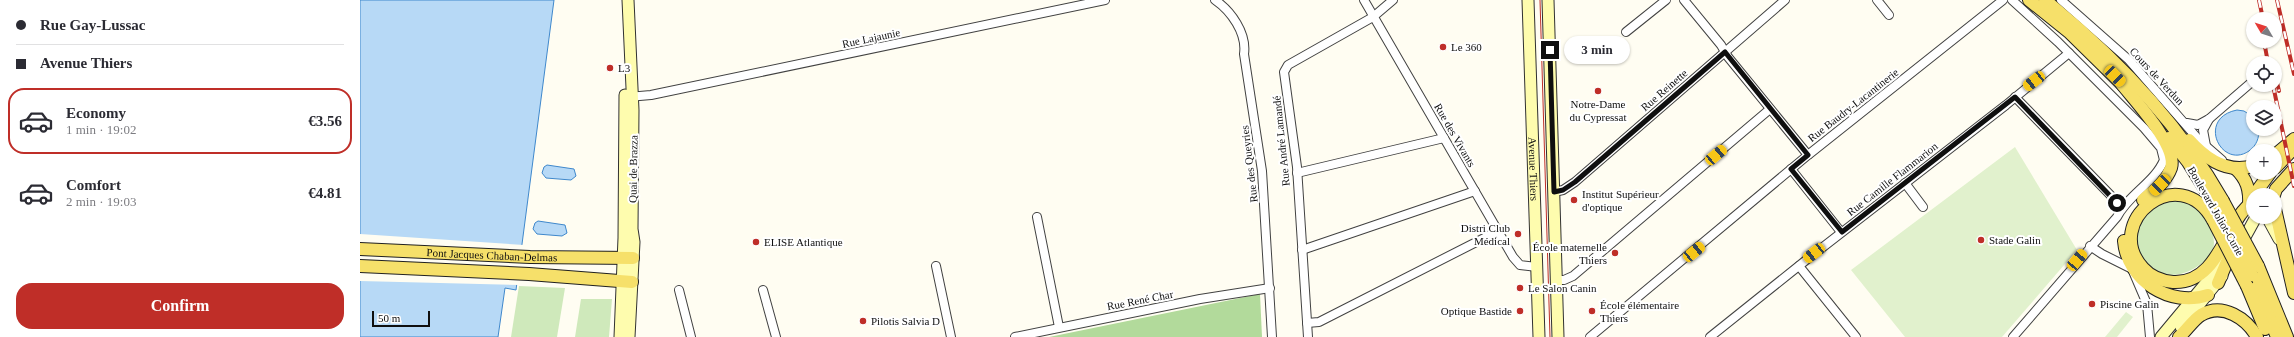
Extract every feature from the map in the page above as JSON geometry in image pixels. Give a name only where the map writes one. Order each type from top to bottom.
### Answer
[{"type":"main road","name":"Quai de Brazza","points":[[623,0],[633,97]]},
{"type":"main road","name":"Quai de Brazza","points":[[628,0],[633,97],[627,282],[629,337]]},
{"type":"main road","name":"Avenue Thiers","points":[[1528,0],[1539,337]]},
{"type":"main road","name":"Avenue Thiers","points":[[1548,0],[1558,337]]},
{"type":"main road","name":"Boulevard Joliot-Curie","points":[[2029,0],[2069,32],[2122,83],[2167,134],[2188,162],[2255,270],[2287,337]]},
{"type":"main road","name":"Boulevard Joliot-Curie","points":[[2045,0],[2088,36],[2173,128],[2218,210]]},
{"type":"main road","points":[[2088,36],[2124,67],[2207,157],[2217,163],[2235,168],[2246,167]]},
{"type":"main road","points":[[2122,83],[2167,145],[2172,160],[2168,176],[2136,207],[2129,217],[2124,238],[2128,259],[2132,269],[2142,280],[2159,290],[2182,297],[2194,298],[2208,295]]},
{"type":"main road","points":[[2282,149],[2294,139]]},
{"type":"main road","points":[[2282,161],[2294,148]]},
{"type":"main road","points":[[2235,168],[2243,176],[2249,188]]},
{"type":"main road","points":[[2278,188],[2294,169]]},
{"type":"main road","points":[[2246,208],[2241,213],[2212,263],[2202,272],[2187,280],[2165,281],[2154,277],[2144,269],[2132,248],[2132,230],[2135,220],[2148,204],[2162,196],[2180,195],[2218,210],[2247,286],[2269,337]]},
{"type":"main road","points":[[2161,337],[2216,269],[2246,213]]},
{"type":"main road","points":[[2218,283],[2246,220]]},
{"type":"main road","points":[[2174,337],[2230,266],[2252,224]]},
{"type":"main road","points":[[2270,224],[2285,250]]},
{"type":"main road","points":[[2279,224],[2294,293]]},
{"type":"main road","name":"Pont Jacques Chaban-Delmas","points":[[360,249],[530,257],[628,258]]},
{"type":"main road","name":"Pont Jacques Chaban-Delmas","points":[[360,266],[529,274],[627,282]]},
{"type":"main road","name":"Boulevard Joliot-Curie","points":[[2255,270],[2277,337]]},
{"type":"main road","name":"Quai de Brazza","points":[[620,337],[627,282]]},
{"type":"main road","points":[[2179,337],[2199,316],[2212,311],[2226,312],[2241,318],[2257,337]]},
{"type":"street","name":"Rue Lajaunie","points":[[633,97],[1105,0]]},
{"type":"street","name":"Rue des Queyries","points":[[1215,0],[1228,11],[1236,22],[1242,35],[1262,171],[1272,337]]},
{"type":"street","name":"Rue des Vivants","points":[[1364,0],[1498,231],[1520,265],[1537,267]]},
{"type":"street","points":[[1373,17],[1393,0]]},
{"type":"street","points":[[1626,32],[1666,0]]},
{"type":"street","points":[[1684,0],[1808,155]]},
{"type":"street","name":"Rue Reinette","points":[[1554,192],[1563,190],[1575,182],[1784,0]]},
{"type":"street","points":[[1877,0],[1889,15]]},
{"type":"street","name":"Rue Baudry-Lacantinerie","points":[[1590,337],[1808,155],[2003,0]]},
{"type":"street","points":[[2012,0],[2069,53],[2144,128],[2161,148],[2164,160],[2158,171],[2122,207],[2117,217],[2090,246],[2013,337]]},
{"type":"street","name":"Cours de Verdun","points":[[2061,0],[2129,60],[2186,122],[2206,147],[2235,168]]},
{"type":"street","name":"Rue André Lamandé","points":[[1308,337],[1298,173],[1284,72],[1285,67],[1373,17]]},
{"type":"street","name":"Rue Camille Flammarion","points":[[1710,337],[2069,53]]},
{"type":"street","points":[[2186,122],[2198,125],[2209,119],[2246,87]]},
{"type":"street","points":[[2015,97],[2122,207]]},
{"type":"street","points":[[1557,280],[1564,280],[1573,276],[1770,109]]},
{"type":"street","points":[[2206,147],[2204,130],[2209,119]]},
{"type":"street","points":[[1298,173],[1444,138]]},
{"type":"street","points":[[1791,169],[1842,232]]},
{"type":"street","points":[[1905,184],[1923,207]]},
{"type":"street","points":[[1302,250],[1475,191]]},
{"type":"street","points":[[1037,217],[1060,327]]},
{"type":"street","points":[[1307,323],[1319,322],[1498,231]]},
{"type":"street","points":[[2090,246],[2102,254],[2132,269],[2147,304],[2150,337]]},
{"type":"street","points":[[936,266],[951,337]]},
{"type":"street","points":[[1799,266],[1856,337]]},
{"type":"street","name":"Rue René Char","points":[[1015,337],[1060,327],[1270,288]]},
{"type":"street","points":[[679,290],[691,337]]},
{"type":"street","points":[[763,290],[776,337]]},
{"type":"green space","name":"Stade Galin","points":[[2015,147],[2077,250],[2002,337],[1905,337],[1851,270]]},
{"type":"green space","points":[[2176,198],[2200,206],[2212,231],[2214,245],[2212,252],[2207,259],[2198,266],[2181,274],[2166,274],[2154,269],[2144,260],[2139,248],[2137,234],[2141,221],[2150,208],[2159,203]]},
{"type":"green space","points":[[519,286],[565,288],[557,337],[511,337]]},
{"type":"green space","points":[[1260,294],[1262,337],[1049,337]]},
{"type":"green space","points":[[581,299],[612,299],[609,337],[575,337]]},
{"type":"green space","points":[[2126,312],[2133,317],[2117,337],[2105,337]]},
{"type":"water","points":[[360,0],[554,0],[516,290],[505,288],[498,337],[360,337]]},
{"type":"water","points":[[2237,110],[2246,112],[2246,136],[2258,136],[2256,144],[2246,144],[2246,152],[2239,155],[2230,154],[2222,148],[2217,141],[2215,131],[2218,122],[2225,115]]},
{"type":"water","points":[[547,165],[574,169],[576,176],[571,180],[546,178],[542,173],[544,167]]},
{"type":"water","points":[[538,221],[565,225],[567,233],[562,236],[537,234],[533,229],[535,223]]},
{"type":"pier","points":[[360,234],[524,245],[519,285],[360,281]]},
{"type":"tram line","points":[[1540,0],[1550,337]]},
{"type":"railway","points":[[2259,0],[2262,12]]},
{"type":"railway","points":[[2277,0],[2294,74]]},
{"type":"railway","points":[[2265,48],[2267,56]]},
{"type":"railway","points":[[2274,92],[2294,186]]},
{"type":"place","name":"Le 360","points":[[1443,47]]},
{"type":"place","name":"L3","points":[[610,68]]},
{"type":"place","name":"Notre-Dame du Cypressat","points":[[1598,91]]},
{"type":"place","name":"Institut Supérieur d'optique","points":[[1574,200]]},
{"type":"place","name":"Distri Club Médical","points":[[1518,234]]},
{"type":"place","name":"Stade Galin","points":[[1981,240]]},
{"type":"place","name":"ELISE Atlantique","points":[[756,242]]},
{"type":"place","name":"École maternelle Thiers","points":[[1615,253]]},
{"type":"place","name":"Le Salon Canin","points":[[1520,288]]},
{"type":"place","name":"Piscine Galin","points":[[2092,304]]},
{"type":"place","name":"Optique Bastide","points":[[1520,311]]},
{"type":"place","name":"École élémentaire Thiers","points":[[1592,311]]},
{"type":"place","name":"Pilotis Salvia D","points":[[863,321]]},
{"type":"route","points":[[1550,50],[1554,192],[1569,187],[1725,52],[1808,155],[1791,169],[1842,232],[2015,97],[2117,203]]}]
